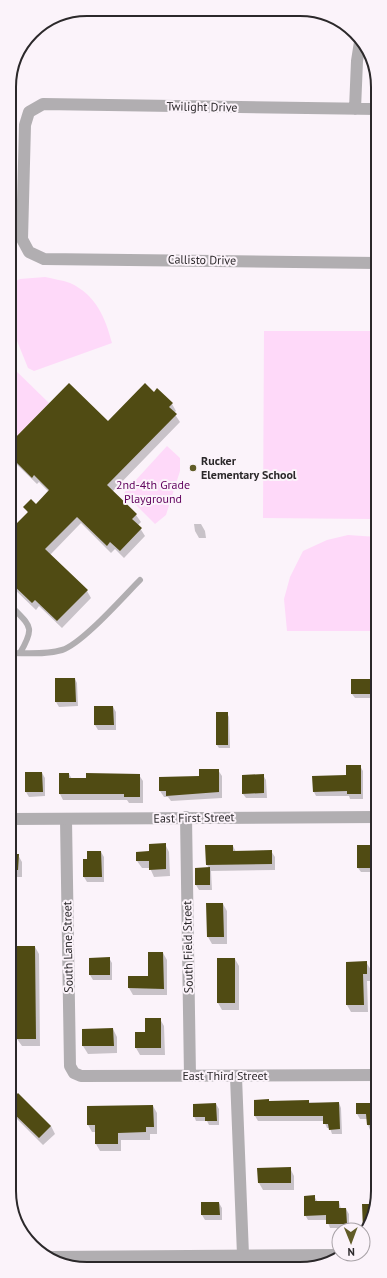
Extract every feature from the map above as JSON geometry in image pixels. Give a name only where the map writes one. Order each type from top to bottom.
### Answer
[{"type":"street","points":[[355,109],[359,49]]},
{"type":"street","name":"Twilight Drive","points":[[28,252],[22,239],[24,125],[29,112],[43,104],[371,109]]},
{"type":"street","name":"Callisto Drive","points":[[28,252],[44,259],[371,263]]},
{"type":"street","name":"South Field Street","points":[[186,817],[190,1076]]},
{"type":"street","name":"East First Street","points":[[16,819],[371,817]]},
{"type":"street","name":"South Lane Street","points":[[66,820],[70,1066],[74,1072]]},
{"type":"street","name":"East Third Street","points":[[74,1072],[81,1076],[236,1077],[371,1075]]},
{"type":"street","points":[[236,1077],[243,1255]]},
{"type":"street","points":[[60,1257],[331,1255]]},
{"type":"lane","points":[[16,653],[46,653],[64,650],[85,636],[140,580]]},
{"type":"lane","points":[[16,612],[29,627],[30,637],[20,653]]},
{"type":"green space","points":[[45,277],[61,280],[79,288],[93,300],[98,308],[106,324],[112,343],[34,371],[28,368],[16,338],[16,281],[20,279]]},
{"type":"green space","points":[[264,331],[371,331],[371,519],[263,518]]},
{"type":"green space","points":[[16,371],[49,403],[16,437]]},
{"type":"green space","name":"2nd-4th Grade Playground","points":[[167,446],[180,458],[180,471],[166,515],[155,524],[124,493]]},
{"type":"green space","points":[[348,535],[371,537],[371,631],[287,631],[284,599],[290,577],[303,551],[327,540]]},
{"type":"building","points":[[69,383],[108,421],[145,383],[154,392],[157,388],[173,403],[169,407],[177,414],[107,485],[137,514],[132,519],[142,528],[120,551],[110,542],[107,546],[77,517],[45,549],[88,590],[57,621],[35,600],[32,603],[16,588],[16,524],[28,512],[23,507],[31,499],[36,504],[49,490],[34,475],[32,478],[16,462],[16,437]]},
{"type":"building","points":[[55,678],[75,678],[76,702],[55,702]]},
{"type":"building","points":[[351,679],[371,679],[371,694],[351,694]]},
{"type":"building","points":[[94,706],[113,706],[114,725],[94,725]]},
{"type":"building","points":[[216,712],[228,712],[228,745],[216,745]]},
{"type":"building","points":[[346,765],[361,765],[361,794],[347,794],[347,791],[313,792],[312,776],[346,775]]},
{"type":"building","points":[[199,769],[219,769],[219,792],[166,796],[166,791],[159,791],[159,777],[199,776]]},
{"type":"building","points":[[25,772],[42,772],[43,792],[25,792]]},
{"type":"building","points":[[59,773],[69,773],[69,778],[86,778],[86,773],[140,774],[140,797],[124,797],[124,794],[59,794]]},
{"type":"building","points":[[264,774],[264,793],[242,794],[242,775]]},
{"type":"building","points":[[166,843],[166,869],[149,870],[149,861],[136,861],[136,852],[149,851],[149,844]]},
{"type":"building","points":[[205,845],[233,845],[233,851],[272,850],[272,864],[206,865]]},
{"type":"building","points":[[357,845],[371,845],[371,868],[357,868]]},
{"type":"building","points":[[87,851],[101,851],[102,877],[83,877],[83,859],[87,859]]},
{"type":"building","points":[[16,854],[19,854],[18,870],[16,870]]},
{"type":"building","points":[[210,867],[210,885],[195,885],[195,868]]},
{"type":"building","points":[[206,903],[223,903],[224,937],[207,937]]},
{"type":"building","points":[[16,946],[35,946],[36,1039],[16,1039]]},
{"type":"building","points":[[148,952],[163,952],[164,989],[128,988],[128,976],[148,976]]},
{"type":"building","points":[[110,957],[110,975],[89,975],[89,958]]},
{"type":"building","points":[[217,958],[235,958],[235,1003],[217,1003]]},
{"type":"building","points":[[367,961],[367,974],[363,974],[364,1005],[346,1005],[346,962]]},
{"type":"building","points":[[145,1018],[161,1018],[161,1048],[135,1048],[135,1032],[145,1032]]},
{"type":"building","points":[[113,1028],[114,1046],[82,1046],[82,1029]]},
{"type":"building","points":[[18,1093],[51,1126],[39,1138],[16,1116],[16,1095]]},
{"type":"building","points":[[269,1099],[269,1101],[309,1100],[309,1103],[339,1102],[340,1129],[329,1130],[328,1124],[323,1124],[323,1116],[254,1116],[254,1100]]},
{"type":"building","points":[[216,1103],[217,1121],[205,1121],[205,1117],[193,1117],[193,1104]]},
{"type":"building","points":[[356,1103],[371,1103],[371,1125],[367,1125],[366,1114],[356,1114]]},
{"type":"building","points":[[153,1105],[154,1127],[146,1127],[146,1132],[118,1133],[118,1144],[95,1144],[95,1125],[87,1125],[87,1106]]},
{"type":"building","points":[[291,1167],[291,1183],[258,1183],[257,1168]]},
{"type":"building","points":[[315,1195],[315,1201],[339,1201],[339,1208],[346,1208],[347,1222],[331,1222],[331,1224],[326,1224],[326,1215],[304,1216],[304,1196]]},
{"type":"building","points":[[201,1202],[219,1202],[220,1215],[201,1215]]},
{"type":"building","points":[[362,1204],[370,1204],[366,1218],[363,1222]]},
{"type":"place","name":"Rucker Elementary School","points":[[193,468]]}]
